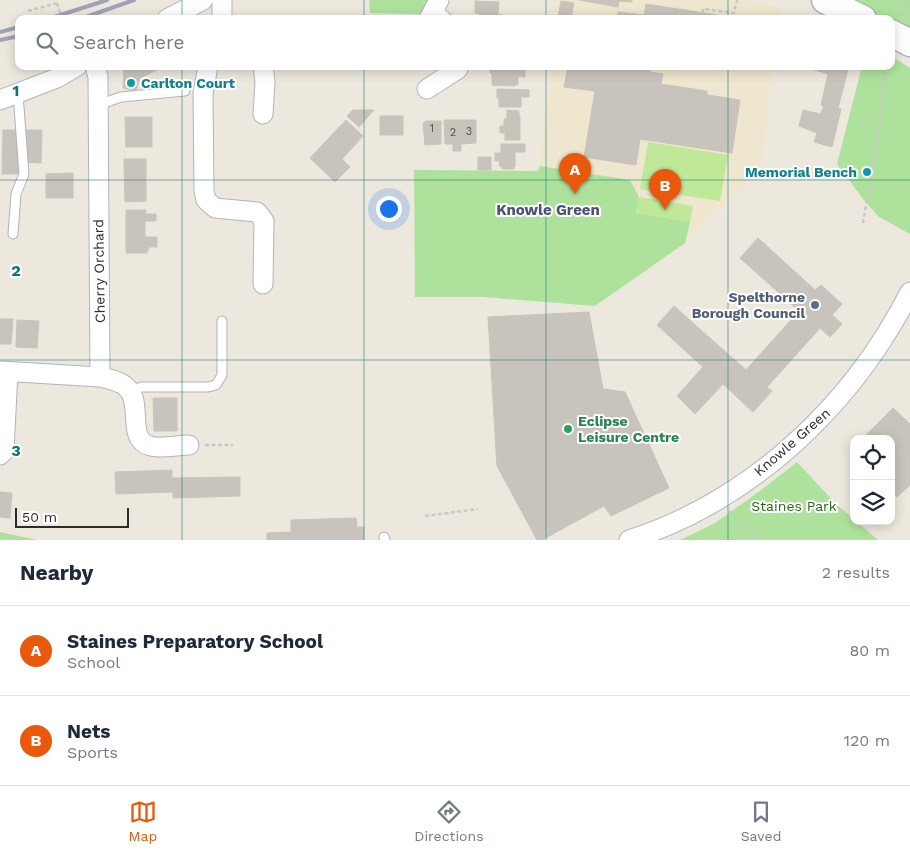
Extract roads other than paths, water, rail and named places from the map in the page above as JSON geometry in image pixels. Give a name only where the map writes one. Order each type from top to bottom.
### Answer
[{"type":"street","points":[[175,15],[203,0]]},
{"type":"street","points":[[222,0],[222,15]]},
{"type":"street","points":[[9,97],[57,78],[70,70]]},
{"type":"street","name":"Cherry Orchard","points":[[96,70],[98,77],[100,376]]},
{"type":"street","points":[[207,70],[203,93],[204,191],[206,200],[216,208],[257,212],[264,221],[263,284]]},
{"type":"street","points":[[263,114],[265,82],[264,70]]},
{"type":"street","points":[[426,88],[446,71]]},
{"type":"street","name":"Knowle Green","points":[[629,540],[687,517],[720,499],[784,453],[828,412],[854,382],[889,330],[910,292]]},
{"type":"street","points":[[0,455],[4,451],[4,372],[100,376],[124,385],[130,390],[134,398],[139,439],[152,447],[189,445]]},
{"type":"lane","points":[[98,105],[122,97],[185,91]]},
{"type":"lane","points":[[9,97],[24,174],[16,194],[13,234]]},
{"type":"lane","points":[[130,390],[142,387],[208,387],[216,384],[222,375],[222,321]]},
{"type":"railway","points":[[60,15],[107,0]]},
{"type":"railway","points":[[91,15],[134,0]]},
{"type":"railway","points":[[0,32],[15,28]]},
{"type":"railway","points":[[0,40],[15,37]]},
{"type":"place","name":"Carlton Court","points":[[131,83]]},
{"type":"place","name":"Memorial Bench","points":[[867,172]]},
{"type":"place","name":"Staines Preparatory School","points":[[575,194]]},
{"type":"place","name":"Nets","points":[[665,210]]},
{"type":"place","name":"Spelthorne Borough Council","points":[[815,305]]},
{"type":"place","name":"Eclipse Leisure Centre","points":[[568,429]]},
{"type":"district","name":"Knowle Green","points":[[548,210]]},
{"type":"park label","name":"Staines Park","points":[[794,506]]}]
